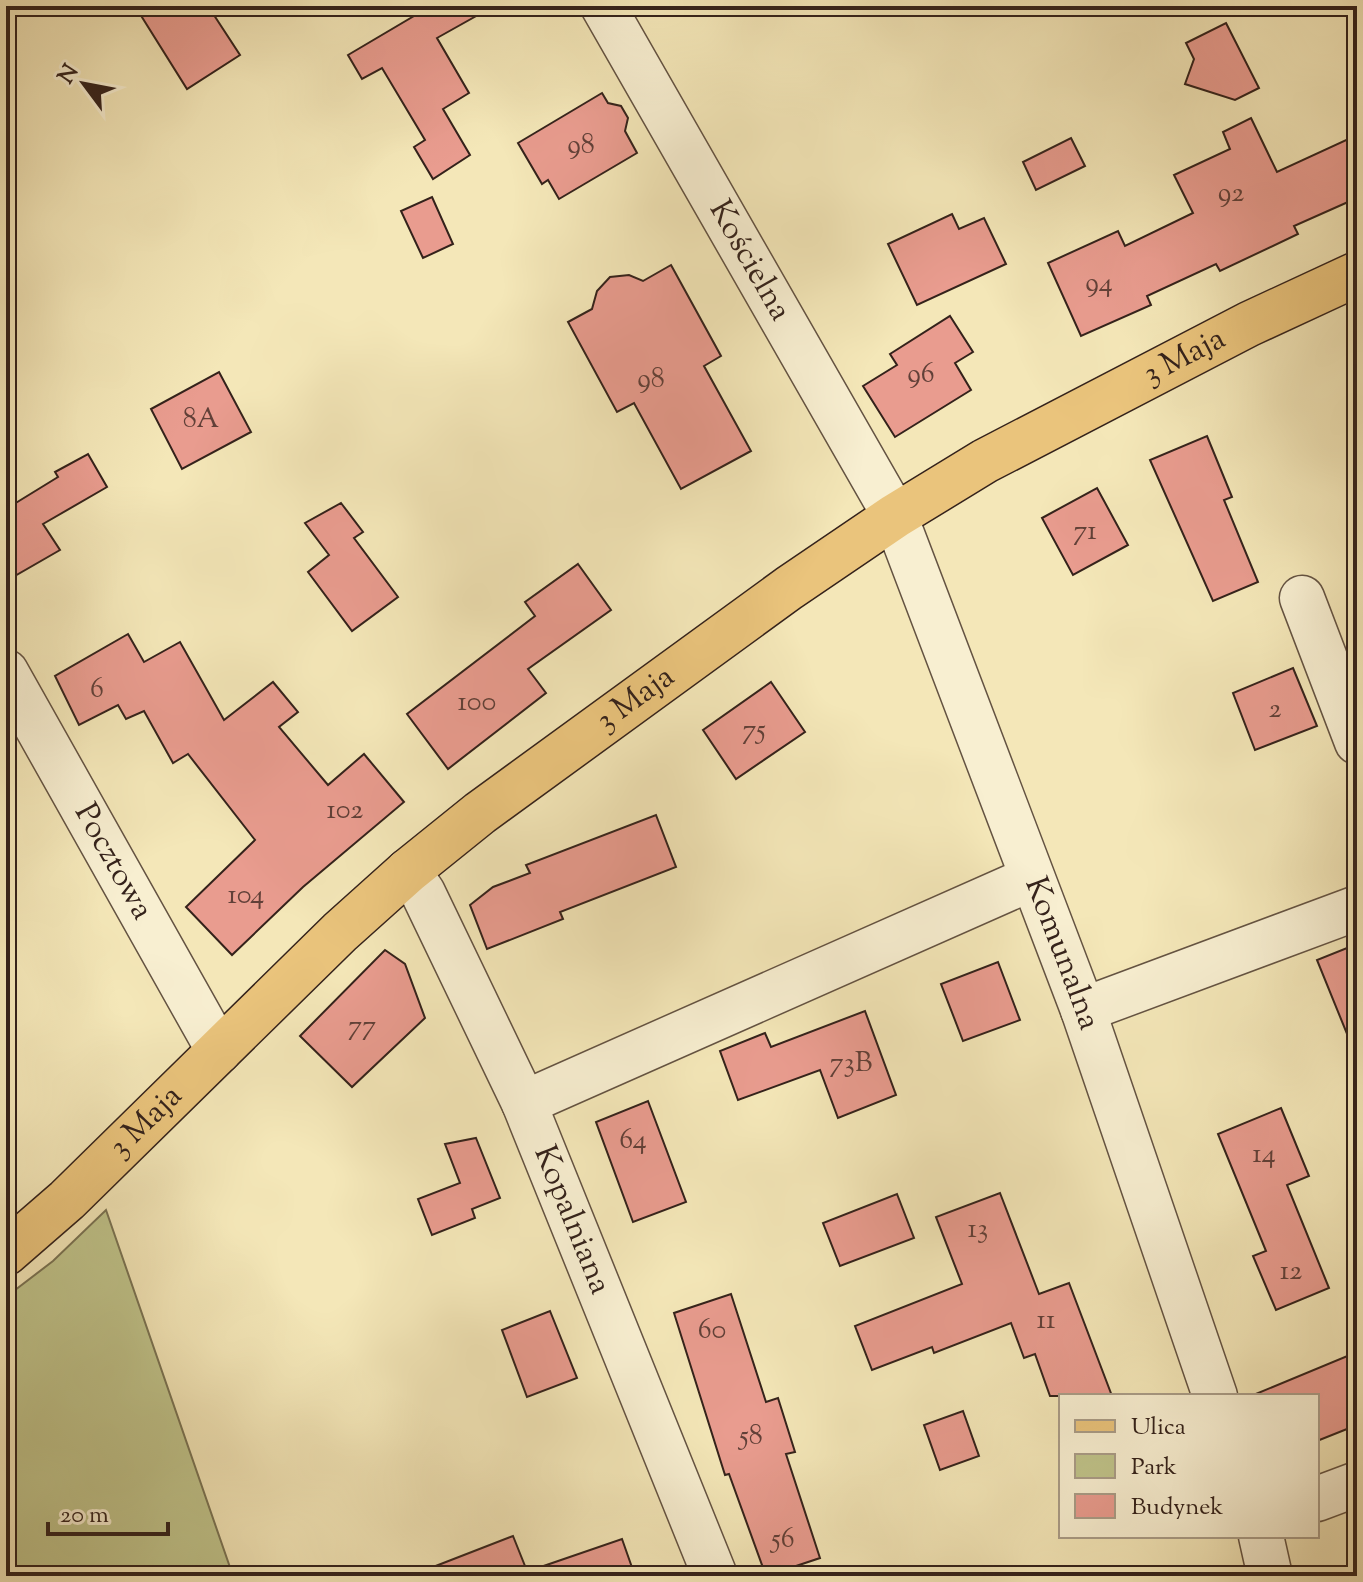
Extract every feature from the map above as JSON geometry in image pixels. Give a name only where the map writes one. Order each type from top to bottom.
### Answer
[{"type":"main road","name":"3 Maja","points":[[6,1253],[67,1200],[408,871],[528,777],[789,588],[895,516],[1092,404],[1357,274]]},
{"type":"street","name":"Kościelna","points":[[603,6],[895,516]]},
{"type":"street","name":"Komunalna","points":[[895,516],[1083,1010],[1214,1394]]},
{"type":"street","points":[[1302,598],[1357,742]]},
{"type":"street","name":"Pocztowa","points":[[6,672],[219,1051]]},
{"type":"street","name":"Kopalniana","points":[[408,871],[423,893],[524,1103],[715,1576]]},
{"type":"street","points":[[524,1103],[1032,878]]},
{"type":"street","points":[[1083,1010],[1357,908]]},
{"type":"street","points":[[1319,1498],[1357,1484]]},
{"type":"street","points":[[1261,1538],[1270,1576]]},
{"type":"green space","points":[[106,1210],[233,1576],[6,1576],[6,1297],[53,1261]]},
{"type":"building","points":[[135,6],[208,6],[240,55],[187,89]]},
{"type":"building","points":[[431,6],[494,6],[437,38],[469,93],[443,109],[470,155],[433,179],[414,147],[425,140],[382,68],[362,79],[348,55]]},
{"type":"building","points":[[1226,23],[1259,88],[1235,100],[1185,84],[1194,59],[1186,43]]},
{"type":"building","points":[[602,93],[608,103],[621,106],[628,118],[625,131],[637,153],[559,199],[548,180],[542,184],[518,143]]},
{"type":"building","points":[[1251,118],[1277,172],[1357,135],[1357,198],[1294,226],[1298,234],[1220,271],[1216,264],[1147,296],[1151,305],[1081,336],[1048,263],[1118,231],[1125,246],[1193,213],[1174,175],[1230,149],[1223,132]]},
{"type":"building","points":[[1071,138],[1085,166],[1036,190],[1023,162]]},
{"type":"building","points":[[432,197],[453,244],[423,258],[401,211]]},
{"type":"building","points":[[952,214],[959,229],[984,218],[1006,264],[917,305],[888,244]]},
{"type":"building","points":[[671,265],[721,356],[704,366],[751,451],[681,489],[634,403],[617,412],[568,322],[592,309],[597,291],[610,277],[629,275],[643,281]]},
{"type":"building","points":[[950,316],[973,352],[955,363],[971,390],[895,437],[863,386],[897,365],[890,354]]},
{"type":"building","points":[[219,372],[251,432],[182,469],[151,409]]},
{"type":"building","points":[[1207,436],[1232,497],[1224,500],[1258,582],[1213,601],[1150,460]]},
{"type":"building","points":[[88,454],[107,487],[43,524],[60,550],[6,581],[6,509],[58,477],[55,472]]},
{"type":"building","points":[[1097,488],[1128,545],[1073,575],[1042,518]]},
{"type":"building","points":[[341,503],[363,532],[354,538],[398,597],[352,631],[308,572],[329,555],[305,523]]},
{"type":"building","points":[[578,564],[611,610],[528,669],[546,693],[448,769],[407,714],[535,616],[525,602]]},
{"type":"building","points":[[128,634],[144,662],[180,642],[224,720],[273,682],[298,712],[279,727],[328,785],[364,754],[404,802],[303,887],[232,955],[186,907],[255,840],[188,754],[173,763],[144,711],[126,719],[118,705],[79,725],[55,676]]},
{"type":"building","points":[[1293,668],[1317,726],[1255,750],[1233,693]]},
{"type":"building","points":[[771,682],[805,732],[736,779],[703,730]]},
{"type":"building","points":[[656,815],[676,867],[560,912],[563,919],[487,949],[470,905],[493,887],[530,873],[526,865]]},
{"type":"building","points":[[1357,944],[1357,1056],[1356,1056],[1317,960]]},
{"type":"building","points":[[385,950],[405,964],[425,1018],[352,1087],[300,1036]]},
{"type":"building","points":[[998,962],[1020,1020],[963,1041],[941,984]]},
{"type":"building","points":[[865,1011],[896,1095],[838,1118],[820,1070],[738,1100],[720,1051],[765,1033],[771,1047]]},
{"type":"building","points":[[648,1101],[686,1202],[633,1222],[596,1122]]},
{"type":"building","points":[[1281,1108],[1309,1176],[1287,1185],[1329,1288],[1276,1310],[1253,1256],[1266,1251],[1218,1134]]},
{"type":"building","points":[[476,1138],[500,1198],[472,1209],[475,1218],[432,1235],[418,1199],[460,1183],[445,1144]]},
{"type":"building","points":[[1000,1193],[1039,1294],[1069,1283],[1111,1394],[1050,1396],[1035,1354],[1024,1358],[1011,1323],[934,1353],[932,1347],[872,1370],[855,1326],[962,1284],[936,1217]]},
{"type":"building","points":[[897,1194],[914,1238],[840,1266],[823,1223]]},
{"type":"building","points":[[731,1294],[766,1402],[778,1398],[795,1452],[786,1454],[820,1558],[766,1576],[729,1474],[725,1475],[674,1313]]},
{"type":"building","points":[[550,1311],[577,1378],[527,1397],[502,1330]]},
{"type":"building","points":[[1357,1352],[1357,1425],[1319,1440],[1319,1394],[1256,1394]]},
{"type":"building","points":[[963,1411],[979,1456],[940,1470],[924,1425]]},
{"type":"building","points":[[513,1536],[529,1576],[415,1576],[415,1574]]},
{"type":"building","points":[[622,1539],[635,1576],[530,1576],[529,1571]]}]
